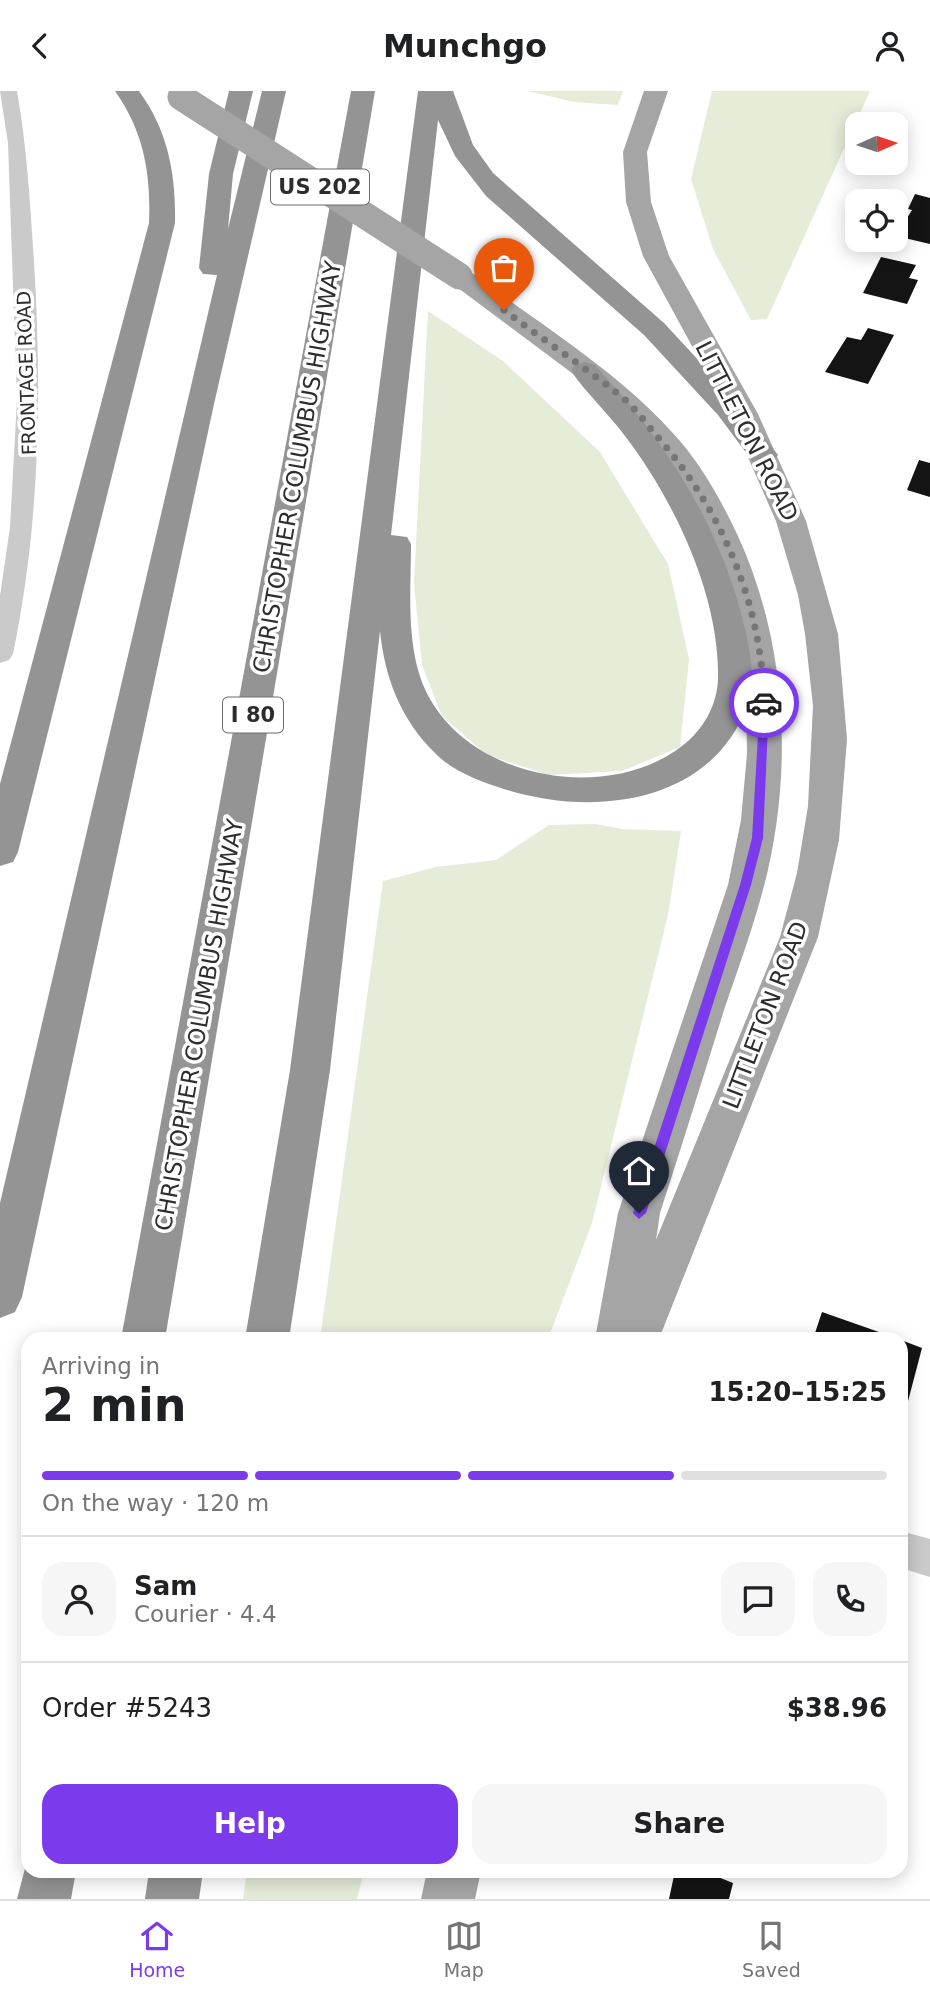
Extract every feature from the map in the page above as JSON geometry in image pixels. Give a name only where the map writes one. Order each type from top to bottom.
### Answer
[{"type":"highway","points":[[0,852],[162,223],[164,195],[156,143],[127,91]]},
{"type":"highway","points":[[200,404],[221,174],[241,91]]},
{"type":"highway","points":[[0,1297],[200,404],[274,91]]},
{"type":"highway","name":"CHRISTOPHER COLUMBUS HIGHWAY","points":[[144,1332],[363,91]]},
{"type":"highway","points":[[268,1332],[310,1070],[430,91]]},
{"type":"highway","points":[[441,91],[459,146],[472,167],[505,200],[654,329],[692,368],[763,455]]},
{"type":"highway","points":[[404,298],[399,391],[394,628],[408,688],[421,715],[439,738],[474,765],[511,781],[568,790],[624,786],[669,773],[686,763],[719,729],[731,704],[736,671],[726,607],[695,524],[672,481],[616,402],[585,371]]},
{"type":"highway","points":[[44,1899],[48,1878]]},
{"type":"highway","points":[[172,1899],[175,1878]]},
{"type":"main road","name":"LITTLETON ROAD","points":[[640,1332],[799,937],[816,859],[827,785],[828,685],[817,601],[796,528],[724,377],[666,280],[639,204],[634,172],[635,148],[656,91]]},
{"type":"main road","name":"US 202","points":[[177,94],[459,277],[625,400],[678,460],[701,493],[724,535],[741,579],[759,646],[763,687],[764,736],[757,838],[746,885],[639,1213],[618,1332]]},
{"type":"main road","points":[[448,1899],[452,1878]]},
{"type":"street","name":"FRONTAGE ROAD","points":[[0,654],[16,589],[12,538],[29,467],[26,328],[17,143],[8,91]]},
{"type":"street","points":[[0,328],[26,328]]},
{"type":"street","points":[[908,1551],[930,1558]]},
{"type":"green space","points":[[528,91],[623,91],[618,105],[574,102]]},
{"type":"green space","points":[[712,91],[870,91],[861,112],[845,112],[845,146],[767,319],[751,320],[713,249],[691,179]]},
{"type":"green space","points":[[428,311],[503,361],[600,452],[668,564],[689,659],[680,747],[622,771],[549,775],[487,755],[442,716],[422,665],[414,583]]},
{"type":"green space","points":[[595,824],[622,829],[681,831],[668,915],[592,1223],[551,1332],[321,1332],[383,881],[436,867],[496,860],[549,825]]},
{"type":"green space","points":[[246,1878],[362,1878],[357,1899],[243,1899]]},
{"type":"building","points":[[915,194],[930,198],[930,244],[908,239],[908,216],[912,210],[908,209]]},
{"type":"building","points":[[881,257],[916,265],[909,278],[918,280],[907,304],[863,293]]},
{"type":"building","points":[[868,328],[894,335],[868,384],[825,372],[847,337],[861,340]]},
{"type":"building","points":[[919,460],[930,463],[930,497],[907,490]]},
{"type":"building","points":[[822,1312],[879,1332],[815,1332]]},
{"type":"building","points":[[908,1343],[922,1348],[908,1401]]},
{"type":"building","points":[[674,1878],[720,1878],[733,1883],[729,1899],[669,1899]]},
{"type":"way so far","points":[[504,310],[625,400],[678,460],[701,493],[724,535],[750,604],[759,646],[764,703]]},
{"type":"route","points":[[639,1213],[746,885],[757,838],[764,703]]}]
